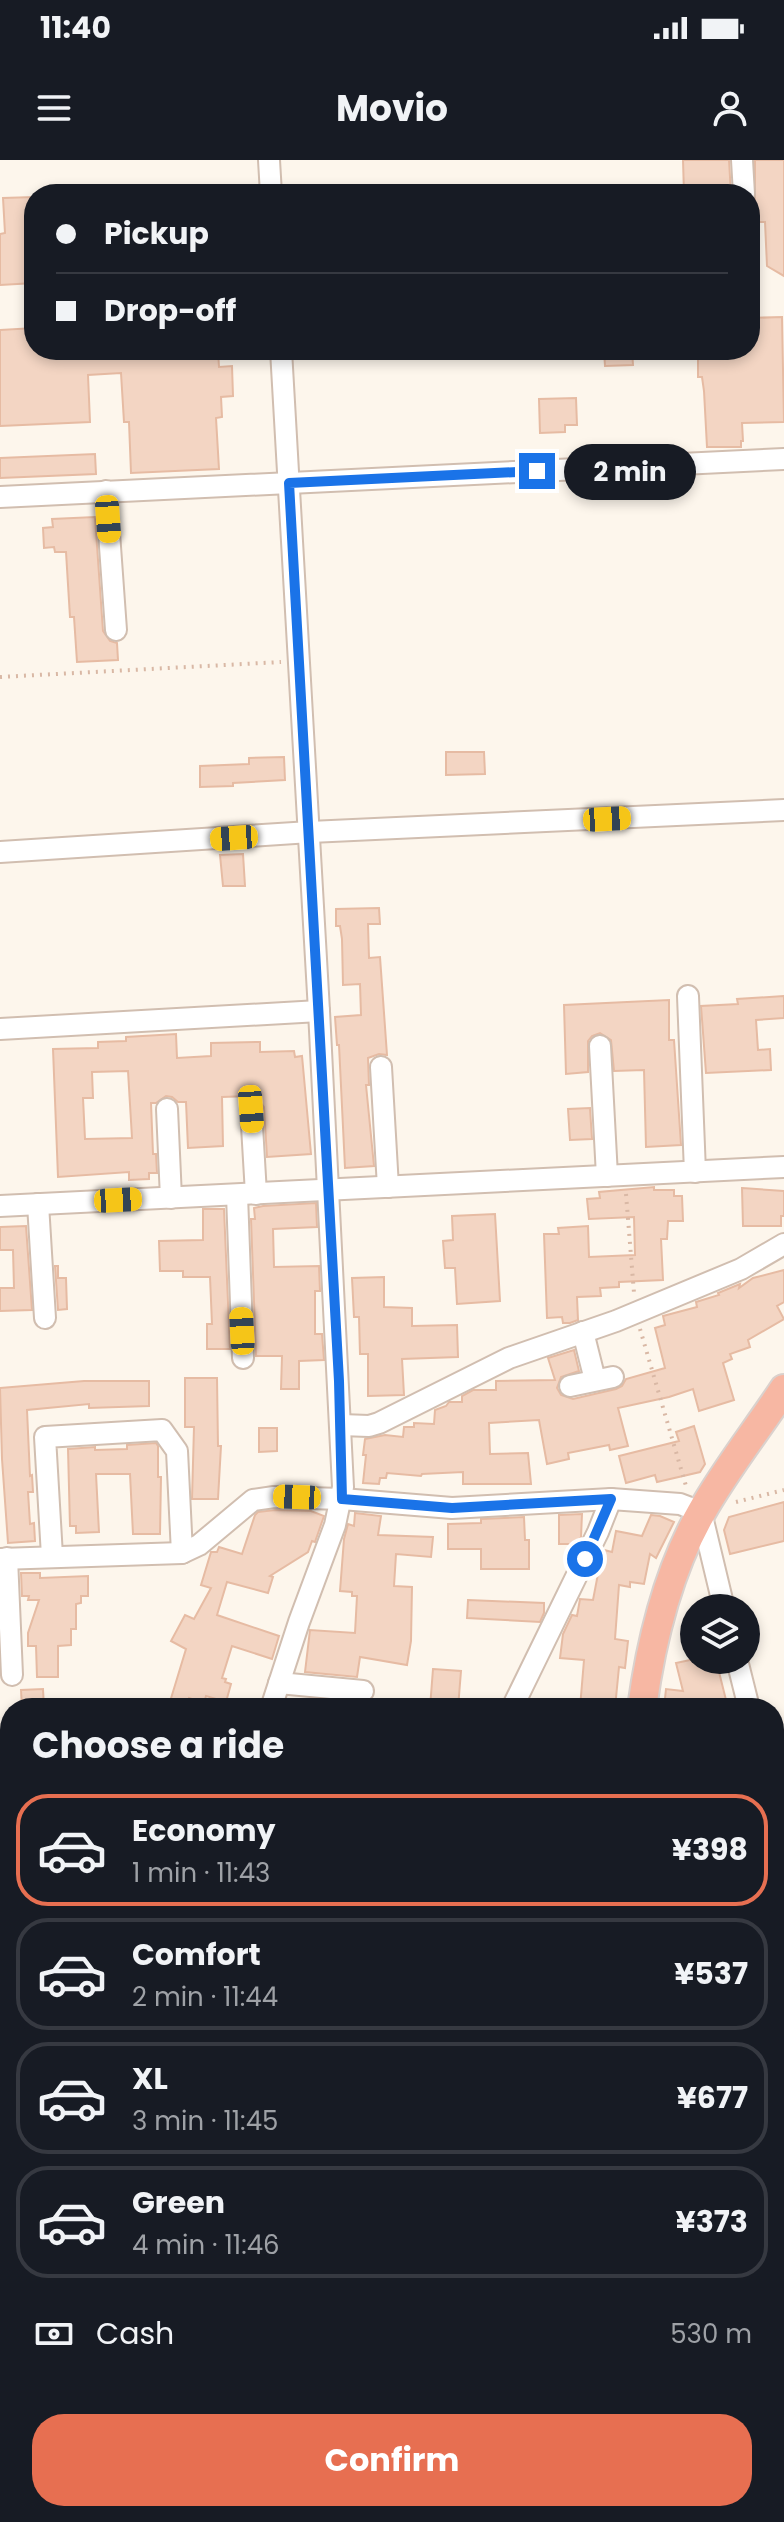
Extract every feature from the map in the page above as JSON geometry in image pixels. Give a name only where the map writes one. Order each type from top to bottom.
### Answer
[{"type":"highway","points":[[644,1698],[654,1638],[666,1594],[699,1509],[784,1389]]},
{"type":"street","points":[[269,160],[270,184]]},
{"type":"street","points":[[742,160],[743,184]]},
{"type":"street","points":[[274,1698],[342,1499],[341,1425],[310,832],[282,360]]},
{"type":"street","points":[[0,497],[784,459]]},
{"type":"street","points":[[106,491],[116,630]]},
{"type":"street","points":[[0,852],[310,832],[784,810]]},
{"type":"street","points":[[688,996],[695,1172]]},
{"type":"street","points":[[0,1029],[319,1011]]},
{"type":"street","points":[[600,1046],[616,1176]]},
{"type":"street","points":[[381,1067],[388,1187]]},
{"type":"street","points":[[167,1109],[171,1198]]},
{"type":"street","points":[[243,1358],[251,1109]]},
{"type":"street","points":[[0,1206],[784,1167]]},
{"type":"street","points":[[38,1204],[45,1318]]},
{"type":"street","points":[[341,1425],[369,1426],[379,1423],[509,1358],[636,1313],[741,1269],[784,1244]]},
{"type":"street","points":[[570,1386],[604,1378],[583,1332]]},
{"type":"street","points":[[52,1556],[45,1437],[162,1430],[177,1451],[182,1553]]},
{"type":"street","points":[[12,1675],[3,1558],[182,1553],[199,1545],[253,1500],[274,1497],[452,1508],[611,1499],[680,1504],[699,1509],[720,1594]]},
{"type":"street","points":[[517,1698],[611,1499]]},
{"type":"street","points":[[740,1674],[746,1698]]},
{"type":"street","points":[[279,1683],[363,1691]]},
{"type":"path","points":[[0,677],[300,661]]},
{"type":"path","points":[[616,1176],[636,1313],[699,1509],[761,1498],[784,1490]]},
{"type":"building","points":[[683,160],[729,160],[730,184],[684,184]]},
{"type":"building","points":[[755,160],[784,160],[784,276],[767,266],[765,222],[760,222],[760,184],[755,184]]},
{"type":"building","points":[[24,197],[24,284],[0,285],[0,234],[5,233],[3,198]]},
{"type":"building","points":[[782,317],[784,422],[742,423],[741,447],[707,447],[704,391],[702,377],[698,377],[698,360],[760,360],[760,318]]},
{"type":"building","points":[[24,329],[24,360],[219,360],[219,367],[232,366],[233,396],[221,397],[222,417],[216,418],[219,469],[131,473],[129,422],[124,422],[121,373],[88,375],[90,422],[0,426],[0,330]]},
{"type":"building","points":[[605,360],[633,360],[633,365],[605,366]]},
{"type":"building","points":[[576,398],[577,425],[565,425],[565,432],[540,433],[539,399]]},
{"type":"building","points":[[95,454],[96,474],[0,478],[0,458]]},
{"type":"building","points":[[95,517],[103,631],[110,641],[117,643],[118,660],[77,662],[74,617],[70,617],[66,552],[55,552],[54,547],[44,548],[43,528],[53,527],[52,519]]},
{"type":"building","points":[[446,752],[484,752],[485,774],[446,775]]},
{"type":"building","points":[[284,757],[285,780],[200,787],[200,766],[249,764],[249,758]]},
{"type":"building","points":[[243,854],[245,886],[223,886],[220,855]]},
{"type":"building","points":[[379,908],[380,924],[368,924],[369,958],[380,957],[387,1055],[368,1058],[369,1085],[366,1085],[374,1166],[345,1168],[335,1017],[361,1015],[360,984],[343,985],[342,939],[340,926],[336,926],[336,909]]},
{"type":"building","points":[[784,996],[784,1018],[756,1020],[758,1050],[770,1049],[771,1070],[706,1073],[701,1006],[738,1004],[737,999]]},
{"type":"building","points":[[669,1000],[669,1040],[674,1040],[681,1145],[646,1147],[644,1070],[614,1071],[611,1040],[600,1033],[588,1041],[588,1072],[566,1074],[564,1005]]},
{"type":"building","points":[[176,1034],[177,1058],[211,1056],[211,1043],[260,1042],[260,1052],[294,1051],[295,1057],[302,1056],[311,1154],[267,1157],[264,1107],[251,1096],[222,1097],[223,1146],[188,1148],[186,1102],[166,1096],[151,1103],[157,1173],[149,1173],[149,1179],[129,1180],[129,1172],[58,1177],[53,1049],[98,1048],[98,1042],[126,1041],[126,1037]],"holes":[[[128,1071],[132,1138],[85,1139],[83,1098],[93,1098],[92,1072]]]},
{"type":"building","points":[[590,1108],[592,1139],[570,1140],[568,1109]]},
{"type":"building","points":[[654,1187],[654,1190],[674,1190],[674,1196],[682,1196],[683,1221],[668,1221],[667,1239],[661,1239],[663,1280],[619,1282],[619,1287],[600,1288],[601,1296],[577,1297],[578,1320],[563,1323],[562,1317],[547,1318],[544,1234],[559,1234],[558,1228],[588,1226],[589,1257],[635,1255],[634,1217],[589,1219],[587,1199],[600,1198],[599,1192]]},
{"type":"building","points":[[742,1188],[784,1191],[781,1226],[743,1226]]},
{"type":"building","points":[[316,1203],[317,1227],[273,1229],[274,1267],[319,1266],[320,1291],[315,1291],[315,1334],[322,1334],[324,1360],[299,1361],[299,1389],[281,1389],[282,1356],[256,1356],[251,1219],[255,1219],[254,1208]]},
{"type":"building","points":[[203,1209],[224,1209],[230,1349],[207,1349],[207,1324],[212,1324],[210,1277],[183,1277],[183,1271],[160,1271],[159,1241],[203,1240]]},
{"type":"building","points":[[495,1214],[500,1301],[457,1304],[455,1268],[445,1268],[443,1241],[453,1240],[452,1216]]},
{"type":"building","points":[[26,1226],[32,1310],[0,1311],[0,1288],[14,1288],[13,1250],[0,1250],[0,1227]]},
{"type":"building","points":[[55,1266],[58,1266],[58,1278],[66,1278],[67,1309],[58,1310]]},
{"type":"building","points":[[784,1270],[784,1302],[777,1306],[784,1319],[748,1340],[750,1347],[730,1354],[732,1359],[723,1363],[734,1400],[699,1411],[693,1389],[618,1408],[628,1446],[610,1450],[609,1445],[568,1453],[569,1459],[547,1464],[539,1420],[489,1423],[490,1454],[528,1453],[531,1484],[463,1484],[463,1472],[421,1476],[387,1473],[386,1478],[380,1478],[379,1484],[363,1483],[365,1439],[385,1435],[403,1437],[404,1427],[414,1427],[414,1423],[434,1424],[435,1410],[449,1402],[462,1402],[462,1396],[473,1390],[496,1390],[496,1381],[555,1380],[548,1358],[574,1350],[579,1371],[561,1377],[557,1388],[561,1395],[573,1399],[616,1389],[626,1379],[665,1368],[655,1328],[665,1325],[663,1316],[697,1307],[696,1302],[740,1284],[739,1288],[753,1278]]},
{"type":"building","points":[[384,1277],[384,1307],[412,1308],[412,1326],[457,1325],[458,1357],[402,1359],[404,1395],[368,1396],[368,1354],[360,1354],[359,1317],[354,1317],[352,1278]]},
{"type":"building","points":[[185,1378],[217,1378],[218,1446],[221,1446],[218,1499],[192,1499],[194,1427],[185,1427]]},
{"type":"building","points":[[84,1381],[149,1381],[149,1406],[89,1408],[89,1404],[27,1410],[33,1492],[28,1492],[30,1524],[34,1523],[35,1541],[8,1543],[0,1388]]},
{"type":"building","points":[[694,1426],[705,1464],[700,1472],[657,1482],[655,1475],[626,1483],[619,1456],[679,1441],[676,1432]]},
{"type":"building","points":[[259,1428],[277,1428],[277,1451],[259,1452]]},
{"type":"building","points":[[156,1443],[158,1477],[161,1477],[160,1534],[133,1534],[130,1474],[96,1474],[99,1532],[76,1533],[76,1526],[70,1526],[68,1449],[127,1449],[127,1445]]},
{"type":"building","points":[[784,1502],[784,1541],[730,1554],[724,1530],[729,1517]]},
{"type":"building","points":[[311,1511],[324,1516],[308,1552],[270,1576],[273,1577],[268,1593],[227,1582],[217,1615],[279,1636],[272,1659],[232,1646],[222,1678],[231,1684],[227,1698],[171,1698],[186,1649],[171,1641],[185,1615],[194,1619],[211,1588],[201,1585],[211,1552],[217,1552],[219,1547],[242,1554],[258,1512]]},
{"type":"building","points":[[355,1513],[381,1516],[378,1535],[433,1537],[431,1557],[396,1554],[394,1586],[412,1587],[411,1641],[407,1665],[360,1657],[357,1677],[305,1672],[310,1630],[355,1633],[357,1596],[352,1596],[352,1592],[340,1591],[344,1539],[348,1524],[354,1526]]},
{"type":"building","points":[[582,1514],[581,1537],[577,1544],[559,1544],[559,1515]]},
{"type":"building","points":[[651,1515],[674,1522],[656,1558],[650,1554],[644,1584],[630,1582],[630,1587],[619,1585],[615,1639],[628,1641],[625,1668],[619,1667],[616,1698],[581,1698],[584,1660],[560,1658],[563,1634],[572,1615],[577,1616],[580,1599],[593,1600],[602,1553],[604,1550],[612,1552],[616,1531],[642,1536]]},
{"type":"building","points":[[524,1517],[525,1540],[529,1540],[529,1569],[481,1569],[481,1549],[448,1549],[448,1524]]},
{"type":"building","points":[[21,1573],[40,1573],[40,1578],[88,1576],[88,1596],[81,1596],[81,1603],[76,1604],[76,1629],[71,1629],[71,1645],[58,1646],[58,1677],[37,1677],[36,1646],[28,1646],[28,1633],[39,1600],[28,1600],[29,1596],[22,1596]]},
{"type":"building","points":[[468,1600],[544,1603],[544,1613],[540,1622],[467,1618]]},
{"type":"building","points":[[680,1662],[680,1674],[720,1674],[726,1698],[665,1698],[666,1689],[683,1691],[676,1663]]},
{"type":"building","points":[[433,1669],[461,1671],[459,1698],[431,1698]]},
{"type":"building","points":[[43,1689],[43,1698],[21,1698],[21,1690]]},
{"type":"route","points":[[537,471],[289,483],[339,1381],[342,1499],[452,1508],[611,1499],[585,1559]]}]
